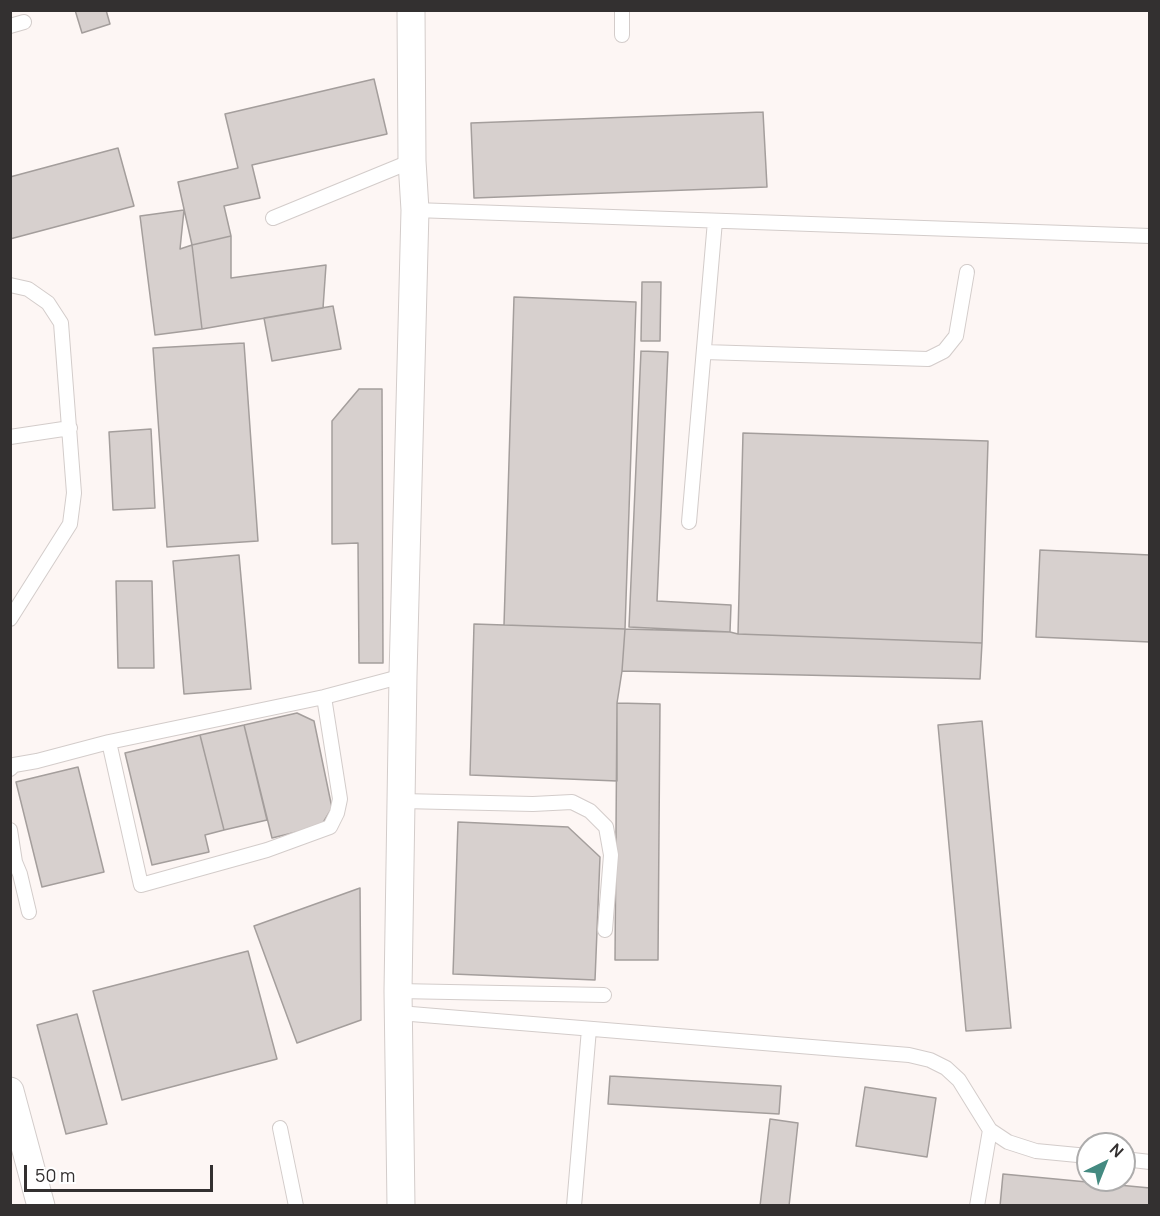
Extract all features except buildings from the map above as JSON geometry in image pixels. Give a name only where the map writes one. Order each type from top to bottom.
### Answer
[{"type":"street","points":[[401,1206],[399,1002],[403,676],[415,210],[412,161],[411,10]]},
{"type":"street","points":[[10,1091],[41,1206]]},
{"type":"lane","points":[[622,10],[622,35]]},
{"type":"lane","points":[[273,218],[412,161]]},
{"type":"lane","points":[[415,210],[1149,236]]},
{"type":"lane","points":[[689,522],[715,221]]},
{"type":"lane","points":[[704,352],[928,359],[944,351],[956,336],[967,272]]},
{"type":"lane","points":[[10,285],[28,289],[48,303],[61,323],[75,493],[70,524],[10,619]]},
{"type":"lane","points":[[10,436],[70,428]]},
{"type":"lane","points":[[10,769],[14,765],[109,742],[324,697],[403,676]]},
{"type":"lane","points":[[109,742],[141,885],[267,850],[330,827],[337,813],[340,799],[324,697]]},
{"type":"lane","points":[[402,801],[533,804],[572,802],[590,811],[606,826],[610,855],[605,930]]},
{"type":"lane","points":[[10,830],[15,862],[29,912]]},
{"type":"lane","points":[[399,1002],[604,995]]},
{"type":"lane","points":[[399,1002],[589,1029],[909,1055],[930,1060],[946,1068],[959,1080],[990,1130],[1008,1142],[1036,1151],[1076,1155]]},
{"type":"lane","points":[[574,1206],[589,1029]]},
{"type":"lane","points":[[280,1128],[295,1202],[281,1206]]},
{"type":"lane","points":[[978,1206],[990,1130]]}]
